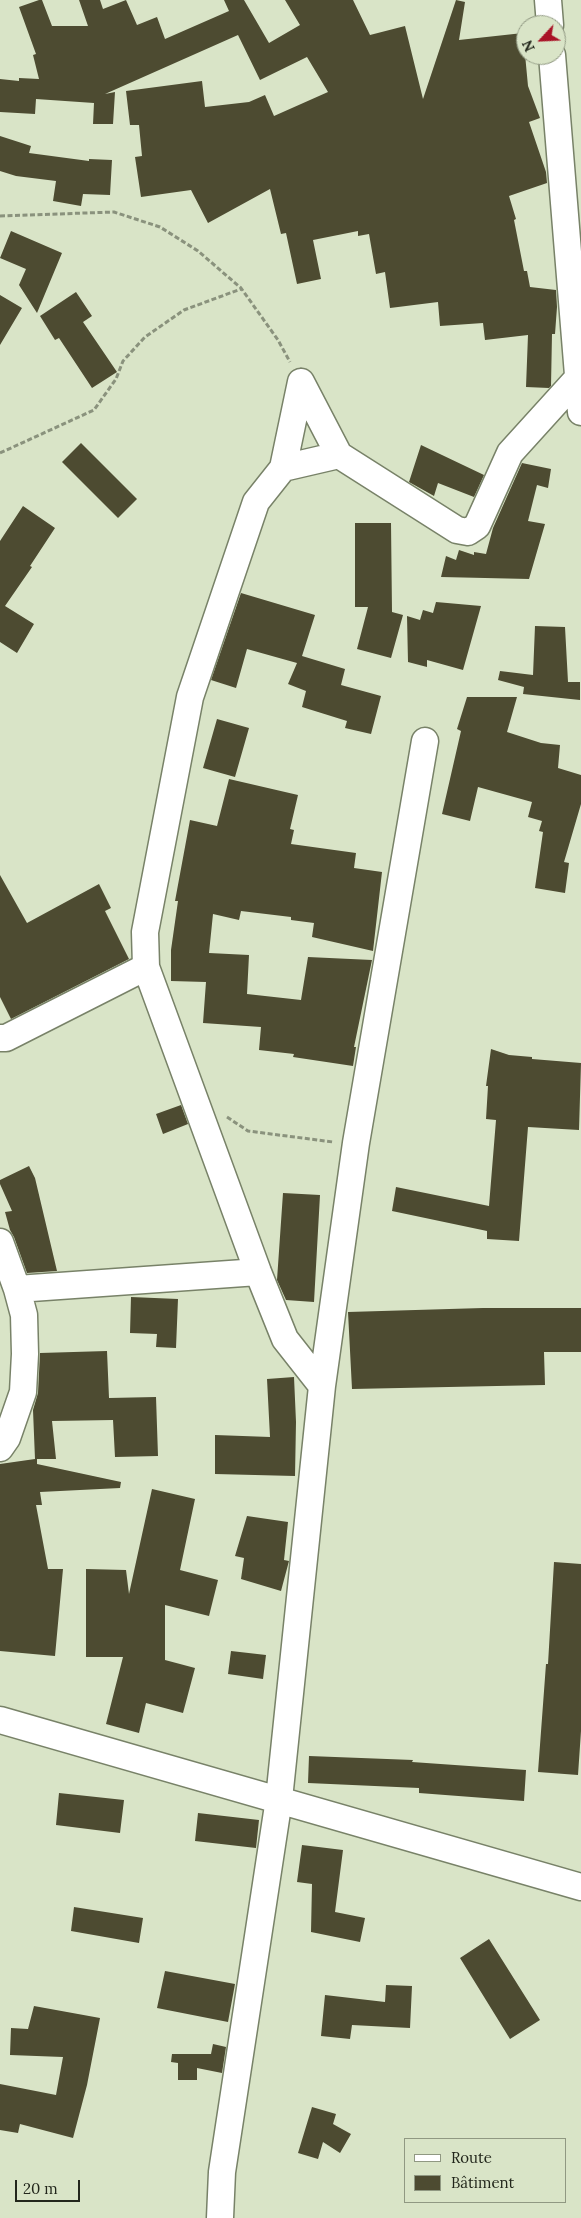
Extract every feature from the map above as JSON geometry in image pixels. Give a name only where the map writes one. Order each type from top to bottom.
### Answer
[{"type":"street","points":[[548,0],[549,15]]},
{"type":"street","points":[[553,65],[581,412]]},
{"type":"street","points":[[301,382],[339,455],[457,530],[468,532],[477,526],[510,453],[578,378]]},
{"type":"street","points":[[301,382],[283,468],[256,502],[190,697],[145,932],[146,967],[258,1272],[285,1339],[322,1386]]},
{"type":"street","points":[[283,468],[339,455]]},
{"type":"street","points":[[220,2218],[222,2172],[279,1798],[322,1386],[356,1144],[425,741]]},
{"type":"street","points":[[2,1041],[146,967]]},
{"type":"street","points":[[0,1242],[18,1289],[24,1315],[23,1392],[6,1438],[0,1448]]},
{"type":"street","points":[[18,1289],[258,1272]]},
{"type":"street","points":[[0,1720],[279,1798],[581,1887]]},
{"type":"path","points":[[0,216],[114,212],[160,227],[198,251],[241,288],[278,340],[301,382]]},
{"type":"path","points":[[0,453],[94,410],[116,379],[123,361],[145,337],[184,310],[241,288]]},
{"type":"path","points":[[221,1114],[248,1131],[356,1144]]},
{"type":"building","points":[[42,0],[52,26],[88,26],[79,0],[100,0],[103,9],[126,0],[137,25],[157,17],[165,39],[229,11],[224,0],[244,0],[269,43],[300,25],[285,0],[353,0],[370,35],[405,26],[423,99],[456,0],[465,2],[459,40],[516,34],[516,65],[526,65],[528,86],[540,118],[529,122],[546,172],[547,183],[509,196],[516,219],[514,220],[524,271],[527,271],[530,287],[556,290],[557,307],[555,334],[552,334],[551,386],[549,388],[526,387],[528,335],[485,340],[483,323],[440,326],[438,302],[390,308],[385,272],[376,274],[369,234],[358,236],[358,231],[313,240],[321,279],[297,284],[286,233],[281,234],[270,189],[208,223],[191,190],[141,197],[135,157],[142,156],[139,125],[130,125],[126,91],[202,81],[205,107],[249,102],[265,95],[274,116],[328,92],[307,57],[260,80],[238,35],[105,94],[115,92],[113,124],[93,124],[94,103],[36,99],[35,114],[0,112],[0,79],[19,81],[19,78],[39,79],[33,55],[36,54],[19,7]]},
{"type":"building","points":[[0,136],[31,146],[29,153],[89,161],[89,159],[112,160],[110,195],[83,194],[81,206],[53,201],[56,181],[16,176],[0,171]]},
{"type":"building","points":[[11,231],[62,253],[37,313],[19,285],[26,269],[0,258]]},
{"type":"building","points":[[76,292],[92,316],[83,322],[117,372],[92,388],[59,338],[55,340],[40,316]]},
{"type":"building","points":[[0,295],[22,308],[0,345]]},
{"type":"building","points":[[81,443],[137,499],[118,518],[62,462]]},
{"type":"building","points":[[421,445],[484,475],[474,497],[438,483],[434,496],[409,482]]},
{"type":"building","points":[[522,463],[551,469],[548,488],[537,485],[528,521],[545,524],[529,579],[441,577],[446,556],[456,560],[459,550],[474,555],[474,552],[486,554],[493,528]]},
{"type":"building","points":[[23,506],[55,528],[30,566],[32,567],[5,606],[34,624],[17,653],[0,642],[0,541]]},
{"type":"building","points":[[355,523],[391,523],[392,612],[403,615],[391,658],[357,649],[368,607],[355,607]]},
{"type":"building","points":[[241,593],[315,615],[302,656],[345,669],[341,685],[381,696],[371,734],[345,728],[347,721],[302,707],[306,691],[288,684],[297,663],[247,649],[236,688],[211,680]]},
{"type":"building","points":[[436,602],[481,606],[463,670],[427,660],[427,667],[408,662],[407,616],[420,620],[423,610],[433,613]]},
{"type":"building","points":[[535,626],[565,627],[568,682],[580,682],[580,700],[523,694],[524,687],[498,680],[500,671],[533,675]]},
{"type":"building","points":[[467,697],[517,697],[507,732],[541,743],[560,745],[558,768],[581,775],[581,804],[564,862],[569,863],[565,893],[535,888],[543,832],[539,831],[542,821],[528,817],[532,802],[478,787],[470,821],[442,814],[461,731],[457,729]]},
{"type":"building","points":[[217,719],[249,728],[235,777],[203,768]]},
{"type":"building","points":[[229,779],[298,795],[290,829],[294,830],[291,844],[356,853],[354,868],[382,872],[373,951],[312,937],[314,923],[291,920],[291,917],[241,911],[239,920],[213,914],[209,953],[249,955],[247,994],[301,1000],[308,957],[372,960],[354,1047],[356,1047],[353,1066],[293,1057],[294,1054],[259,1050],[261,1027],[203,1023],[206,982],[171,981],[171,950],[178,901],[175,901],[190,820],[217,826]]},
{"type":"building","points":[[0,875],[27,923],[99,884],[111,908],[105,911],[129,959],[11,1019],[0,997]]},
{"type":"building","points":[[491,1049],[509,1055],[532,1057],[532,1059],[581,1063],[579,1130],[528,1127],[519,1241],[487,1239],[487,1231],[392,1211],[396,1187],[489,1206],[496,1120],[486,1119],[488,1086],[486,1086]]},
{"type":"building","points":[[181,1105],[188,1124],[163,1134],[156,1114]]},
{"type":"building","points":[[29,1166],[35,1178],[57,1271],[27,1273],[5,1212],[12,1211],[0,1180]]},
{"type":"building","points":[[283,1193],[320,1195],[314,1302],[286,1300],[277,1280]]},
{"type":"building","points":[[131,1297],[178,1299],[176,1348],[156,1347],[157,1334],[130,1333]]},
{"type":"building","points":[[483,1308],[581,1308],[581,1352],[544,1352],[545,1385],[352,1389],[348,1312]]},
{"type":"building","points":[[107,1351],[109,1398],[156,1397],[158,1456],[115,1457],[113,1420],[52,1421],[56,1459],[37,1459],[37,1464],[121,1482],[120,1488],[40,1492],[42,1505],[36,1505],[48,1569],[63,1569],[55,1656],[0,1651],[0,1464],[35,1459],[33,1410],[38,1393],[40,1353]]},
{"type":"building","points":[[294,1377],[296,1422],[295,1476],[215,1474],[215,1435],[270,1437],[267,1379]]},
{"type":"building","points":[[152,1489],[195,1499],[180,1570],[218,1580],[209,1616],[165,1605],[165,1660],[195,1668],[183,1713],[146,1703],[139,1733],[106,1724],[123,1657],[86,1657],[86,1569],[126,1570],[129,1594]]},
{"type":"building","points":[[247,1516],[288,1522],[284,1560],[289,1561],[281,1591],[241,1579],[244,1558],[235,1556]]},
{"type":"building","points":[[554,1562],[581,1564],[581,1731],[578,1775],[538,1772],[546,1664],[548,1664]]},
{"type":"building","points":[[231,1651],[266,1655],[263,1679],[228,1674]]},
{"type":"building","points":[[309,1756],[413,1760],[412,1762],[526,1770],[524,1801],[419,1793],[419,1788],[308,1783]]},
{"type":"building","points":[[59,1793],[124,1800],[120,1833],[56,1825]]},
{"type":"building","points":[[198,1813],[259,1820],[256,1848],[195,1841]]},
{"type":"building","points":[[302,1845],[343,1850],[335,1912],[365,1918],[360,1942],[311,1932],[312,1884],[297,1882]]},
{"type":"building","points":[[74,1907],[143,1918],[139,1943],[71,1931]]},
{"type":"building","points":[[489,1939],[540,2020],[510,2039],[460,1958]]},
{"type":"building","points":[[165,1971],[235,1984],[228,2022],[157,2008]]},
{"type":"building","points":[[386,1985],[412,1986],[410,2028],[352,2025],[350,2039],[321,2036],[325,1995],[385,2002]]},
{"type":"building","points":[[34,2006],[100,2018],[87,2085],[73,2138],[20,2124],[18,2133],[0,2130],[0,2084],[56,2095],[63,2057],[10,2055],[11,2028],[28,2029]]},
{"type":"building","points":[[213,2044],[226,2047],[222,2073],[197,2068],[197,2080],[178,2080],[178,2063],[171,2062],[172,2054],[211,2054]]},
{"type":"building","points":[[312,2107],[336,2114],[333,2124],[351,2134],[340,2153],[323,2142],[318,2159],[298,2153]]}]
